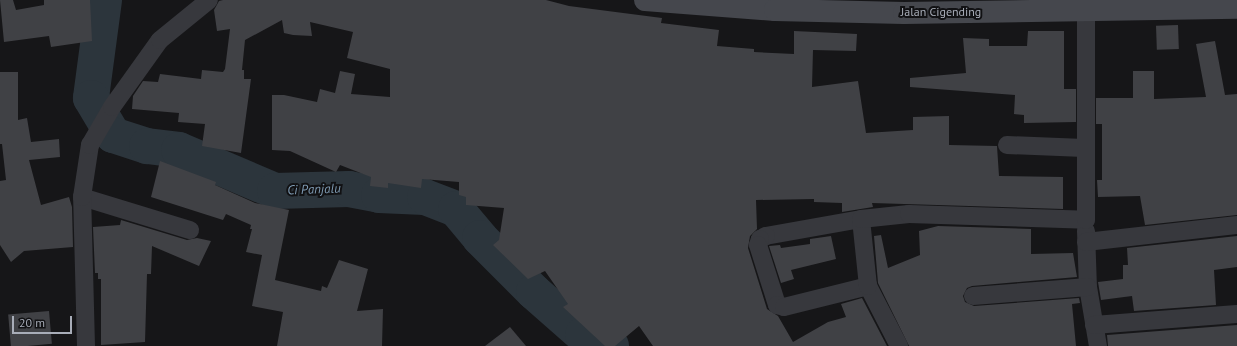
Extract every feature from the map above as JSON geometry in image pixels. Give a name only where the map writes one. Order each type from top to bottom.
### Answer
[{"type":"street","points":[[86,346],[82,197],[90,145],[112,107],[160,40],[209,0]]},
{"type":"street","name":"Jalan Cigending","points":[[646,0],[775,10],[1086,12],[1237,8]]},
{"type":"street","points":[[1086,12],[1084,148],[1086,242],[1088,287],[1098,346]]},
{"type":"street","points":[[1006,145],[1084,148]]},
{"type":"street","points":[[82,197],[190,230]]},
{"type":"street","points":[[868,286],[784,307],[777,305],[758,245],[760,239],[766,236],[861,219],[909,214],[1086,220]]},
{"type":"street","points":[[861,219],[868,286],[899,346]]},
{"type":"street","points":[[1086,242],[1237,225]]},
{"type":"street","points":[[973,296],[1088,287]]},
{"type":"street","points":[[1094,325],[1237,314]]},
{"type":"building","points":[[0,0],[13,0],[16,10],[44,5],[44,0],[90,0],[92,41],[51,47],[49,36],[4,42]]},
{"type":"building","points":[[546,0],[569,6],[662,18],[661,23],[719,30],[717,46],[754,49],[754,52],[794,54],[794,31],[857,34],[856,51],[813,50],[812,87],[858,81],[866,133],[913,130],[913,117],[949,116],[949,145],[997,146],[999,176],[1063,177],[1063,209],[872,203],[873,207],[842,212],[842,203],[814,202],[814,199],[756,200],[757,229],[750,236],[748,248],[767,309],[778,316],[793,342],[828,322],[846,317],[841,304],[862,298],[887,346],[653,346],[639,326],[615,346],[605,346],[563,307],[568,304],[545,271],[528,279],[493,245],[499,240],[504,208],[466,205],[466,197],[459,195],[459,182],[422,179],[421,188],[388,183],[388,188],[370,186],[371,177],[340,165],[336,172],[290,151],[272,150],[272,95],[284,95],[317,102],[320,89],[335,93],[340,71],[355,74],[351,94],[390,97],[390,69],[347,58],[353,32],[310,22],[312,36],[293,35],[284,33],[282,20],[245,40],[242,70],[244,70],[244,79],[251,79],[241,153],[202,146],[205,124],[178,122],[179,113],[132,109],[133,96],[143,81],[158,82],[160,74],[201,79],[202,70],[223,72],[225,69],[230,29],[217,31],[214,10],[219,1]]},
{"type":"building","points":[[1178,25],[1179,49],[1157,50],[1156,26]]},
{"type":"building","points":[[1028,31],[1064,31],[1064,89],[1076,89],[1076,122],[1024,123],[1024,115],[1014,114],[1015,95],[910,87],[910,78],[966,73],[963,38],[989,39],[989,46],[1027,46]]},
{"type":"building","points":[[1215,41],[1225,95],[1237,94],[1237,215],[1145,225],[1140,196],[1098,197],[1097,180],[1102,180],[1102,124],[1096,124],[1096,98],[1133,98],[1133,71],[1154,71],[1154,99],[1206,97],[1196,44]]},
{"type":"building","points":[[0,72],[18,72],[18,120],[27,118],[31,142],[59,139],[60,157],[29,160],[41,205],[69,197],[72,207],[73,247],[24,251],[11,262],[0,245],[0,181],[6,180],[2,144],[0,144]]},
{"type":"building","points":[[160,161],[216,182],[215,185],[255,203],[289,210],[275,280],[321,291],[322,286],[327,288],[339,260],[368,269],[357,311],[383,309],[382,346],[277,346],[283,312],[252,306],[262,255],[246,252],[252,229],[250,229],[251,225],[226,214],[223,220],[151,197]]},
{"type":"building","points":[[121,220],[187,240],[197,238],[211,241],[199,266],[152,246],[151,274],[147,274],[145,342],[101,345],[101,279],[98,279],[98,273],[95,273],[93,227],[120,225]]},
{"type":"building","points":[[938,226],[1031,229],[1031,254],[1073,253],[1077,277],[972,286],[967,288],[963,296],[965,302],[974,306],[1079,298],[1080,303],[1072,304],[1076,346],[909,346],[878,283],[874,236],[881,235],[888,268],[920,255],[919,231]]},
{"type":"building","points":[[831,236],[836,259],[791,270],[794,279],[781,283],[769,246],[780,245],[781,248],[810,244],[810,239]]},
{"type":"building","points":[[1237,236],[1237,267],[1214,270],[1216,305],[1134,311],[1132,296],[1101,300],[1098,282],[1123,279],[1123,265],[1128,265],[1127,248]]},
{"type":"building","points":[[49,311],[52,344],[11,346],[8,315]]},
{"type":"building","points":[[1237,325],[1237,346],[1108,346],[1107,335]]},
{"type":"building","points":[[510,327],[526,346],[485,346]]},
{"type":"waterway","name":"Ci Panjalu","points":[[104,0],[91,98],[113,135],[147,146],[179,150],[275,191],[349,189],[379,195],[425,197],[456,209],[480,238],[534,292],[583,335],[611,346]]}]
